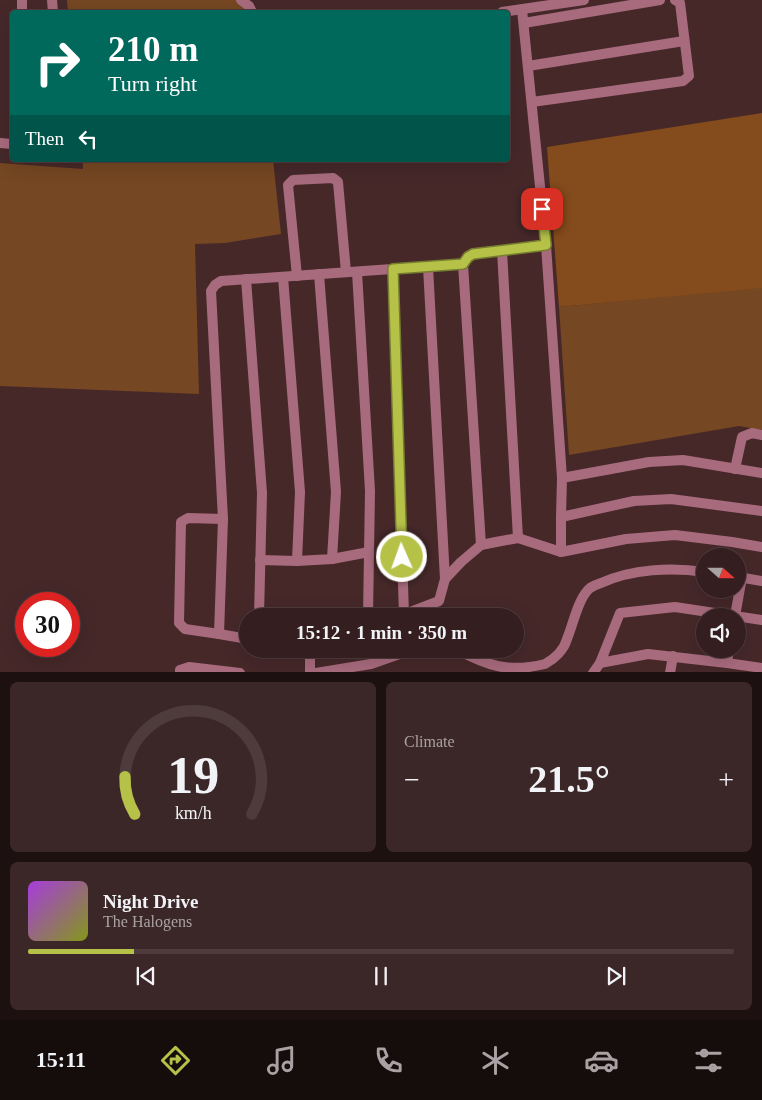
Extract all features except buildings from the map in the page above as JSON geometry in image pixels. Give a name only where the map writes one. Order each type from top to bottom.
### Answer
[{"type":"street","points":[[241,0],[251,10]]},
{"type":"street","points":[[510,11],[584,0]]},
{"type":"street","points":[[524,23],[660,0]]},
{"type":"street","points":[[532,102],[684,81],[688,76],[680,3],[675,0]]},
{"type":"street","points":[[522,10],[546,245],[562,478],[560,552]]},
{"type":"street","points":[[528,66],[684,41]]},
{"type":"street","points":[[297,276],[288,185],[293,180],[334,178],[338,182],[346,272]]},
{"type":"street","points":[[481,546],[463,264],[473,254],[546,245]]},
{"type":"street","points":[[502,250],[518,538]]},
{"type":"street","points":[[219,634],[223,520],[211,291],[221,281],[463,264]]},
{"type":"street","points":[[422,608],[439,602],[445,579],[428,267]]},
{"type":"street","points":[[393,269],[402,608]]},
{"type":"street","points":[[357,272],[370,491],[368,608]]},
{"type":"street","points":[[319,274],[336,492],[332,558]]},
{"type":"street","points":[[283,277],[300,492],[297,561]]},
{"type":"street","points":[[246,279],[262,493],[259,608]]},
{"type":"street","points":[[735,469],[742,437],[752,433],[762,435]]},
{"type":"street","points":[[562,478],[649,462],[683,460],[762,473]]},
{"type":"street","points":[[561,517],[634,502],[671,499],[762,511]]},
{"type":"street","points":[[223,520],[188,518],[181,522],[179,623],[185,629],[239,637]]},
{"type":"street","points":[[445,579],[461,562],[481,546],[518,538],[560,552],[626,539],[675,535],[762,547]]},
{"type":"street","points":[[260,560],[297,561],[369,552]]},
{"type":"street","points":[[473,658],[484,664],[506,671],[529,671],[553,660],[566,642],[578,606],[590,588],[615,576],[656,570],[696,571]]},
{"type":"street","points":[[746,578],[762,581]]},
{"type":"street","points":[[593,672],[600,664],[620,612],[675,607],[696,610]]},
{"type":"street","points":[[746,618],[762,620]]},
{"type":"street","points":[[600,664],[648,654],[762,668]]},
{"type":"street","points":[[670,672],[673,656]]},
{"type":"street","points":[[310,658],[310,672]]},
{"type":"street","points":[[316,672],[371,664],[388,658]]},
{"type":"street","points":[[727,663],[728,658]]},
{"type":"street","points":[[180,672],[180,670],[189,667],[240,672]]},
{"type":"shaded area","points":[[67,0],[241,0],[250,10],[68,10]]},
{"type":"shaded area","points":[[762,113],[762,288],[559,307],[547,147]]},
{"type":"shaded area","points":[[83,162],[273,162],[281,234],[225,243],[195,244],[199,394],[0,386],[0,163],[83,169]]},
{"type":"shaded area","points":[[762,287],[762,430],[739,426],[569,455],[559,307]]},
{"type":"route","points":[[402,557],[393,269],[463,264],[473,254],[546,245],[542,209]]}]
